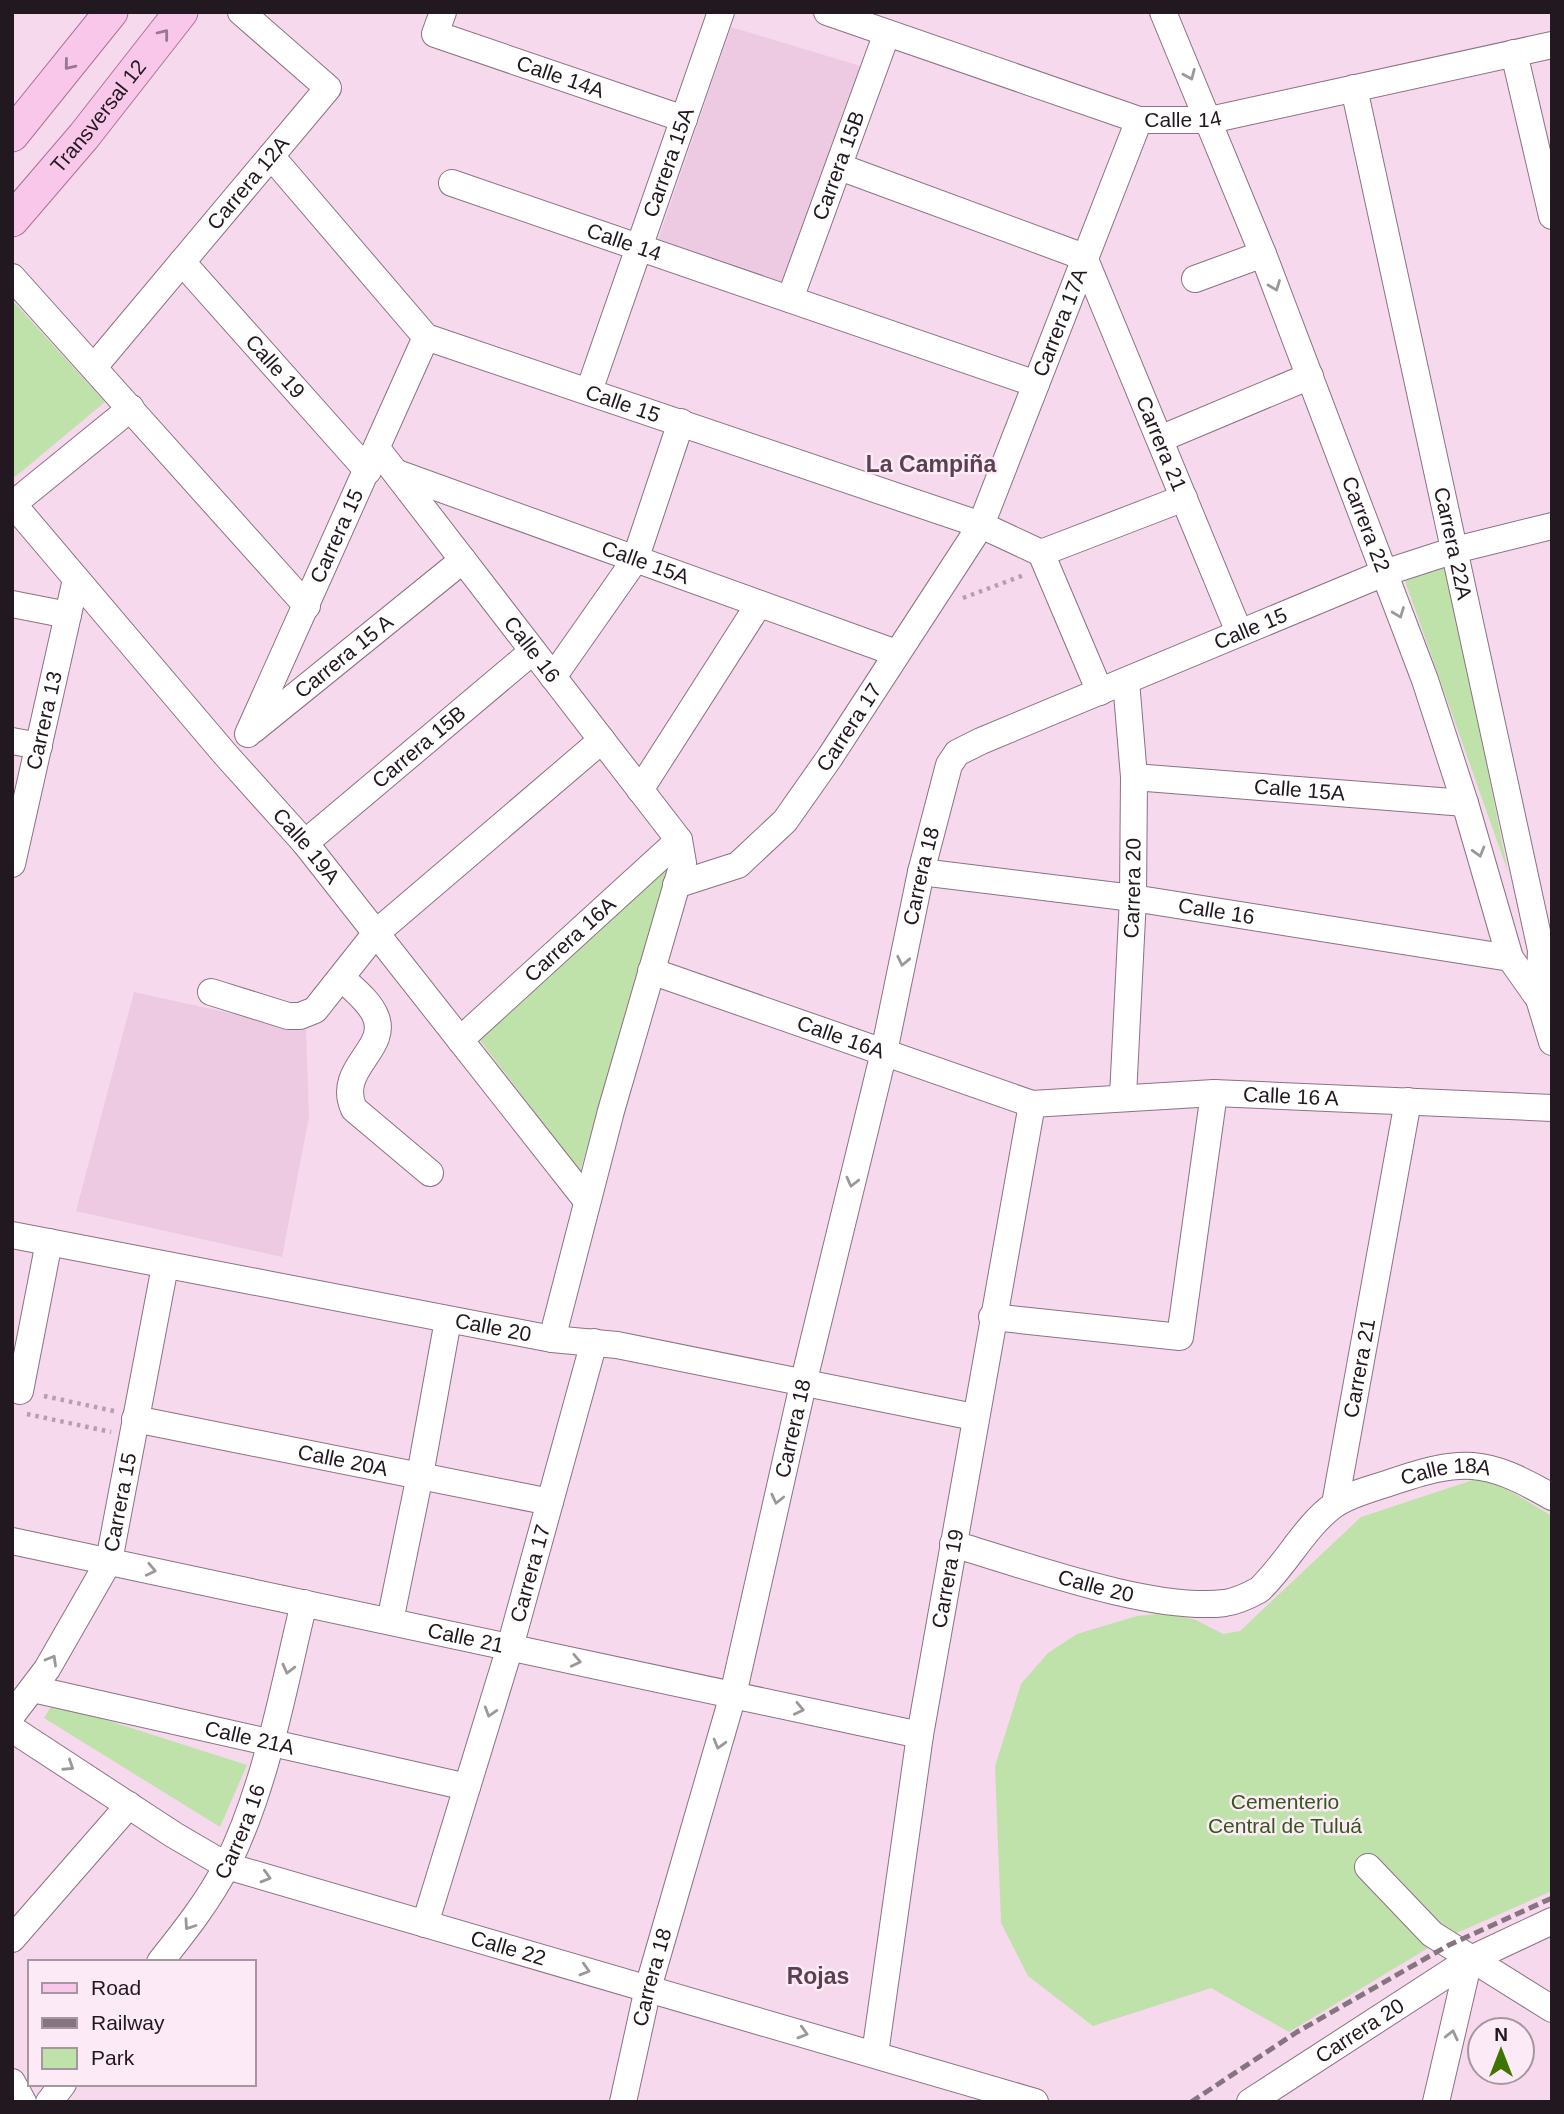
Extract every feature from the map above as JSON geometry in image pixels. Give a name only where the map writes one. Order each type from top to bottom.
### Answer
[{"type":"main road","points":[[12,135],[111,12]]},
{"type":"main road","name":"Transversal 12","points":[[12,220],[84,136],[181,12]]},
{"type":"street","name":"Carrera 12A","points":[[94,367],[328,88],[241,12]]},
{"type":"street","name":"Carrera 15A","points":[[589,391],[721,12]]},
{"type":"street","name":"Calle 14","points":[[827,12],[1139,120],[1210,120],[1552,45]]},
{"type":"street","name":"Carrera 22","points":[[1163,12],[1210,120],[1263,254],[1425,680],[1465,803],[1510,958],[1545,1009],[1552,1042]]},
{"type":"street","name":"Calle 14A","points":[[439,23],[684,120]]},
{"type":"street","name":"Carrera 15B","points":[[790,299],[887,33]]},
{"type":"street","points":[[1514,54],[1552,216]]},
{"type":"street","name":"Carrera 22A","points":[[1354,88],[1541,950],[1545,1009]]},
{"type":"street","name":"Carrera 17A","points":[[981,525],[1139,120]]},
{"type":"street","points":[[271,156],[426,337]]},
{"type":"street","points":[[840,167],[1084,257]]},
{"type":"street","name":"Calle 14","points":[[452,183],[1036,384]]},
{"type":"street","points":[[1195,279],[1263,254]]},
{"type":"street","name":"Carrera 21","points":[[1084,257],[1239,632]]},
{"type":"street","name":"Calle 19","points":[[182,262],[373,460]]},
{"type":"street","points":[[12,277],[307,606]]},
{"type":"street","name":"Calle 15","points":[[426,337],[981,525],[1044,560]]},
{"type":"street","name":"Carrera 15","points":[[248,734],[426,337]]},
{"type":"street","points":[[1160,439],[1310,376]]},
{"type":"street","points":[[13,503],[131,408]]},
{"type":"street","points":[[553,677],[635,560],[681,422]]},
{"type":"street","name":"Calle 16","points":[[373,460],[396,473],[681,846]]},
{"type":"street","name":"Calle 15A","points":[[396,473],[896,653]]},
{"type":"street","points":[[1100,692],[1044,560],[1184,498]]},
{"type":"street","name":"Calle 19A","points":[[13,503],[225,754],[305,843],[587,1201]]},
{"type":"street","name":"Carrera 17","points":[[676,886],[738,865],[785,821],[830,757],[920,614],[981,525]]},
{"type":"street","name":"Calle 15","points":[[957,753],[1384,573],[1455,550],[1552,526]]},
{"type":"street","name":"Carrera 15 A","points":[[225,754],[463,560]]},
{"type":"street","name":"Carrera 13","points":[[12,864],[76,579]]},
{"type":"street","points":[[12,604],[68,615]]},
{"type":"street","points":[[640,790],[759,604]]},
{"type":"street","name":"Carrera 15B","points":[[305,843],[533,651]]},
{"type":"street","name":"Carrera 20","points":[[1123,1097],[1133,898],[1134,777],[1126,681]]},
{"type":"street","points":[[211,992],[279,1014],[300,1016],[315,1010],[343,979],[376,933],[602,740]]},
{"type":"street","points":[[12,741],[39,746]]},
{"type":"street","name":"Carrera 18","points":[[623,2102],[657,1994],[733,1695],[804,1380],[884,1052],[942,787],[957,753]]},
{"type":"street","name":"Calle 15A","points":[[1134,777],[1465,803]]},
{"type":"street","points":[[552,1339],[587,1201],[676,886],[681,846]]},
{"type":"street","name":"Carrera 16A","points":[[460,1040],[681,846]]},
{"type":"street","name":"Calle 16","points":[[922,872],[1133,898],[1510,958]]},
{"type":"street","name":"Calle 16A","points":[[651,971],[1032,1104]]},
{"type":"street","points":[[343,979],[370,1006],[377,1018],[374,1042],[350,1080],[350,1100],[354,1109],[430,1174]]},
{"type":"street","points":[[992,1317],[1180,1337],[1213,1093]]},
{"type":"street","name":"Calle 16 A","points":[[1032,1104],[1213,1093],[1552,1108]]},
{"type":"street","name":"Carrera 21","points":[[1335,1504],[1408,1101]]},
{"type":"street","name":"Carrera 19","points":[[874,2054],[920,1735],[974,1417],[1032,1104]]},
{"type":"street","name":"Calle 20","points":[[12,1235],[448,1320],[552,1339],[594,1342],[804,1380],[974,1417]]},
{"type":"street","points":[[23,1402],[49,1242]]},
{"type":"street","name":"Carrera 15","points":[[12,1716],[33,1689],[108,1561],[165,1266]]},
{"type":"street","points":[[390,1621],[448,1320]]},
{"type":"street","name":"Carrera 17","points":[[425,1924],[510,1647],[594,1342]]},
{"type":"street","name":"Calle 20A","points":[[134,1424],[420,1475],[550,1502]]},
{"type":"street","name":"Calle 18A","points":[[1335,1504],[1412,1475],[1450,1465],[1474,1464],[1515,1476],[1552,1497]]},
{"type":"street","name":"Calle 20","points":[[953,1545],[1112,1589],[1163,1600],[1199,1603],[1243,1599],[1275,1575],[1321,1517],[1335,1504]]},
{"type":"street","name":"Calle 21","points":[[12,1541],[920,1735]]},
{"type":"street","name":"Carrera 16","points":[[162,1960],[186,1929],[227,1866],[270,1742],[304,1603]]},
{"type":"street","name":"Calle 21A","points":[[33,1689],[467,1787]]},
{"type":"street","name":"Calle 22","points":[[12,1729],[227,1866],[657,1994],[1027,2100]]},
{"type":"street","points":[[12,1939],[129,1805]]},
{"type":"street","points":[[1368,1867],[1432,1934],[1469,1960],[1552,2009]]},
{"type":"street","points":[[1469,1960],[1552,1921]]},
{"type":"street","points":[[1436,2102],[1469,1960]]},
{"type":"street","name":"Carrera 20","points":[[1250,2102],[1469,1960]]},
{"type":"street","points":[[639,2102],[657,1994]]},
{"type":"street","points":[[12,2082],[23,2102]]},
{"type":"street","points":[[49,2102],[61,2086]]},
{"type":"path","points":[[920,614],[1044,560]]},
{"type":"path","points":[[23,1402],[134,1424]]},
{"type":"path","points":[[23,1402],[134,1424]]},
{"type":"shaded area","points":[[731,27],[867,68],[791,285],[658,240]]},
{"type":"shaded area","points":[[134,992],[306,1030],[309,1117],[282,1257],[76,1211]]},
{"type":"green space","points":[[12,300],[105,402],[15,477],[12,474]]},
{"type":"green space","points":[[1447,566],[1508,872],[1405,581]]},
{"type":"green space","points":[[671,864],[580,1171],[479,1039]]},
{"type":"green space","name":"Cementerio Central de Tuluá","points":[[1485,1476],[1552,1516],[1552,1891],[1443,1939],[1289,2032],[1211,1988],[1093,2026],[1028,1976],[1001,1923],[995,1766],[1021,1684],[1048,1653],[1077,1634],[1137,1616],[1167,1613],[1196,1620],[1223,1634],[1240,1631],[1361,1517]]},
{"type":"green space","points":[[53,1703],[247,1765],[220,1827],[44,1718]]},
{"type":"railway","points":[[1191,2102],[1297,2032],[1449,1945],[1552,1898]]},
{"type":"district","name":"La Campiña","points":[[931,464]]},
{"type":"district","name":"Rojas","points":[[818,1976]]}]
